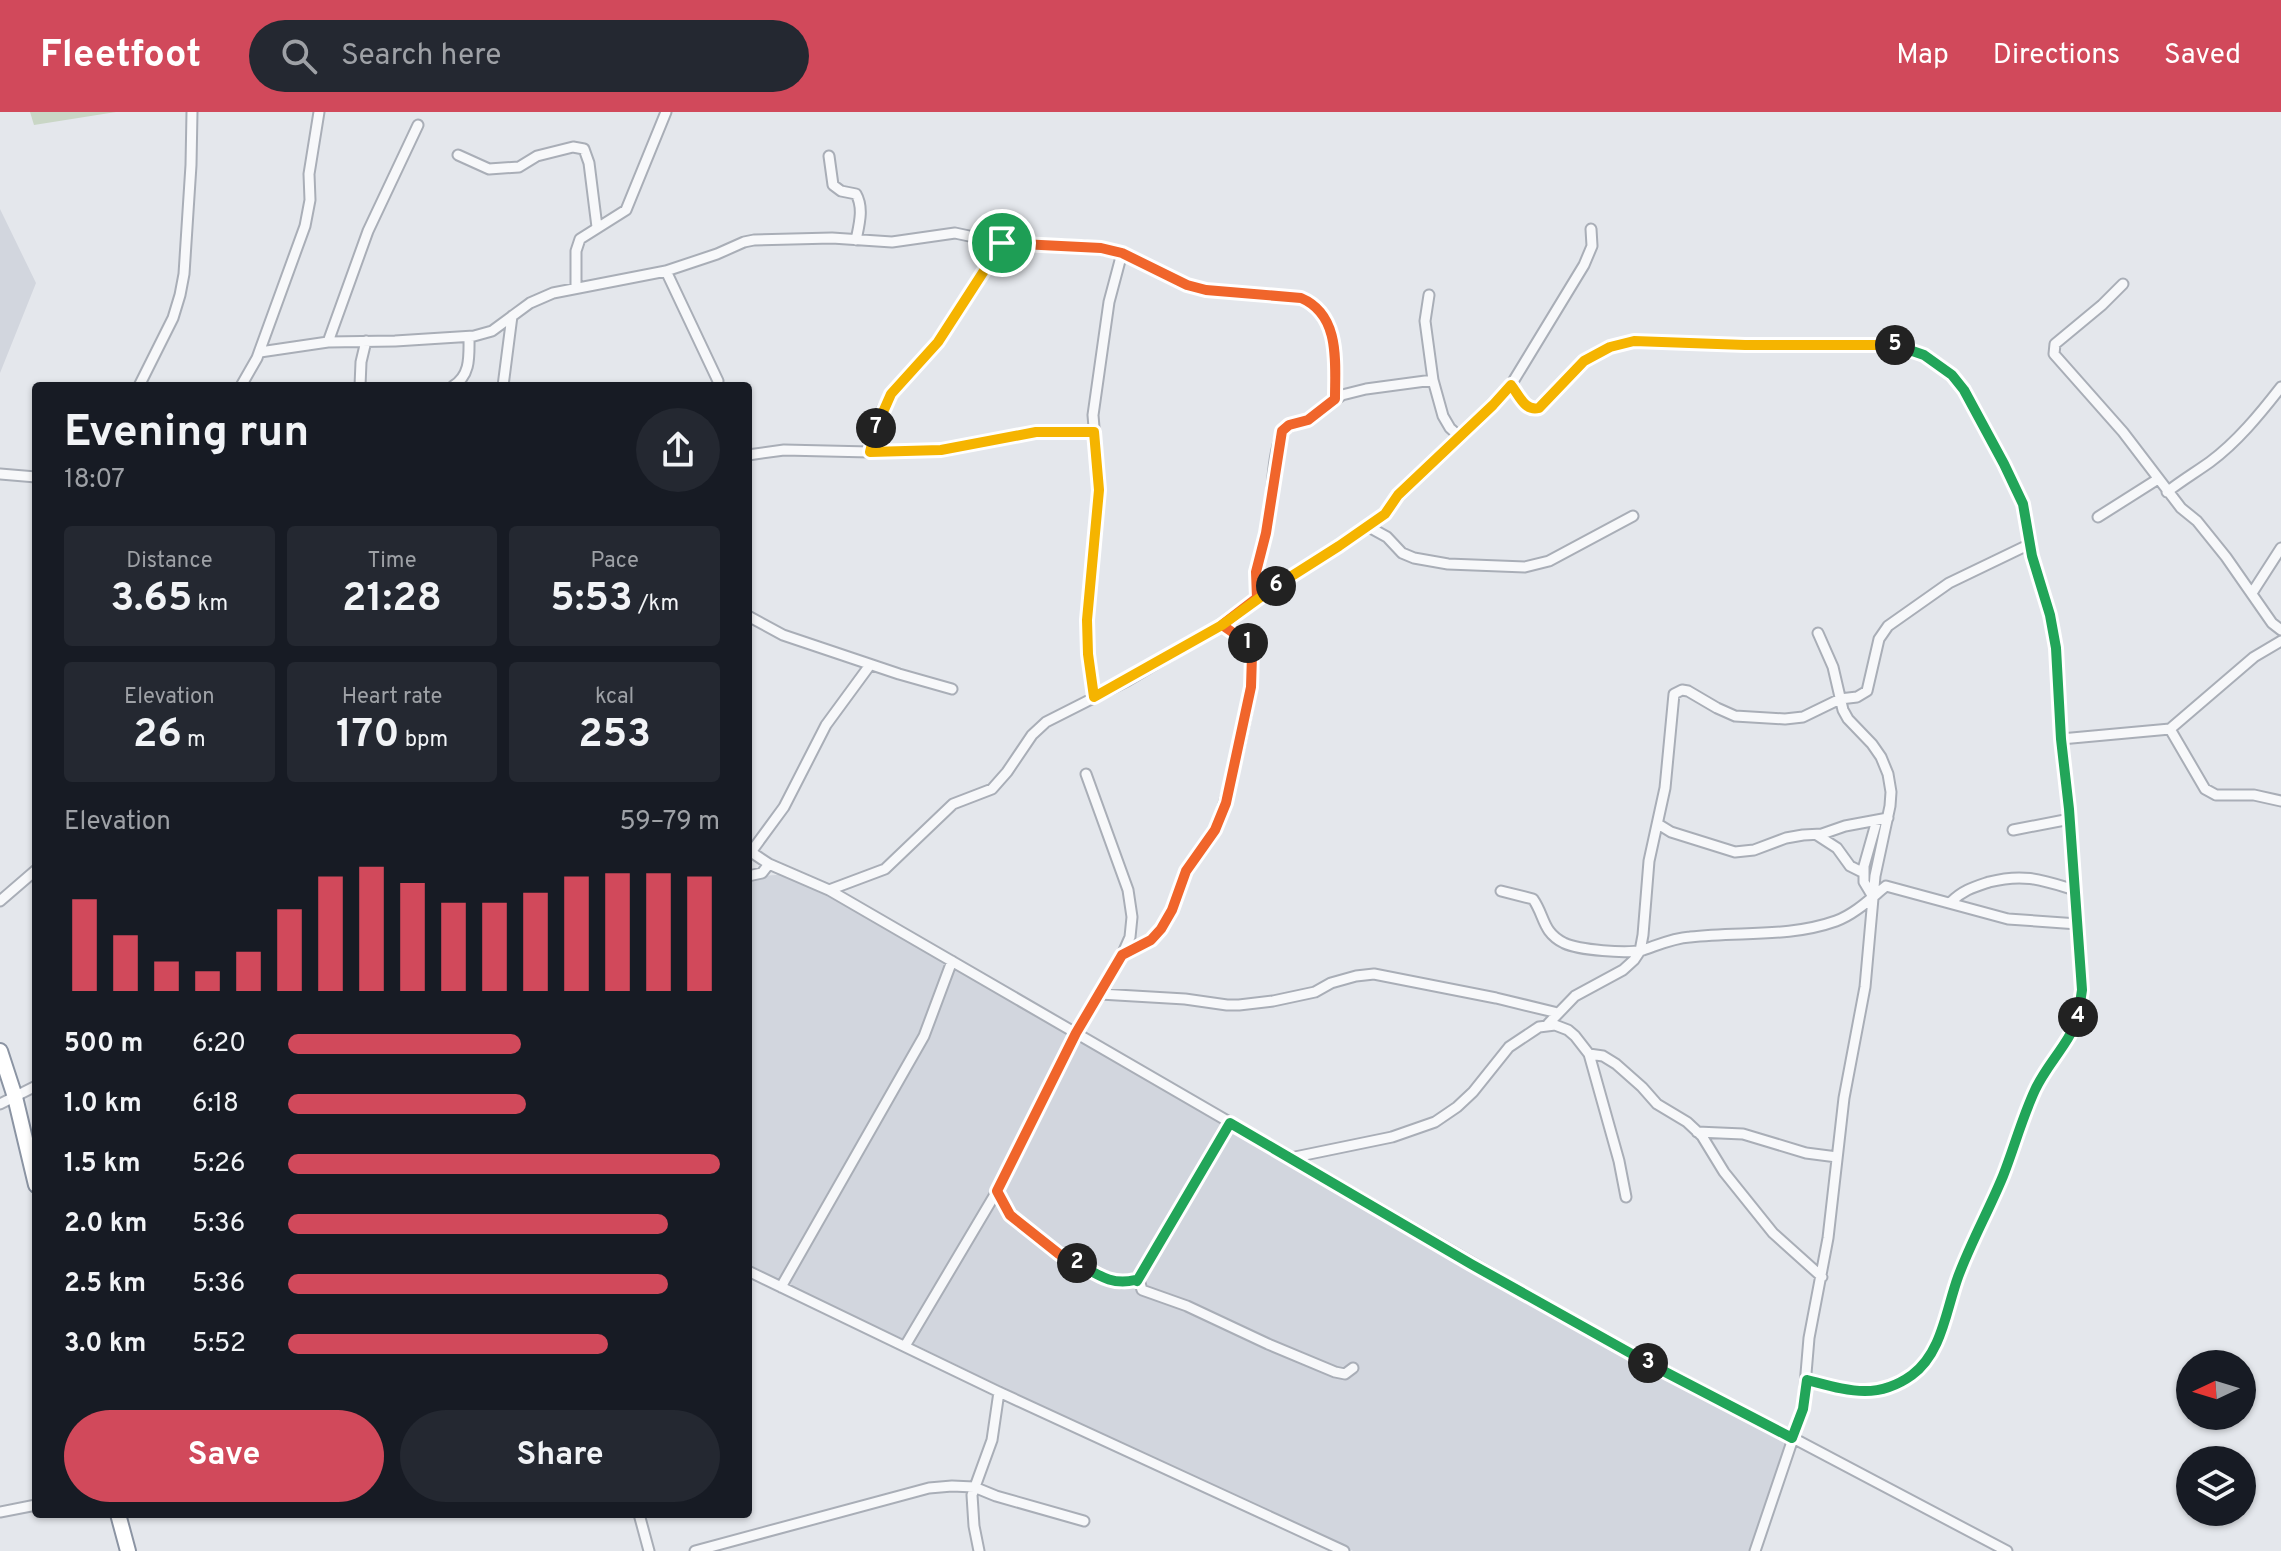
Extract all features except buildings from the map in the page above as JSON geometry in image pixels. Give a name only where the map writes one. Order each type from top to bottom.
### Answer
[{"type":"highway","points":[[0,1051],[32,1168]]},
{"type":"highway","points":[[119,1518],[128,1551]]},
{"type":"street","points":[[141,382],[173,318],[184,274],[192,112]]},
{"type":"street","points":[[243,382],[260,352],[305,226],[319,112]]},
{"type":"street","points":[[576,288],[576,251],[580,239],[626,210],[666,112]]},
{"type":"street","points":[[328,342],[368,231],[418,125]]},
{"type":"street","points":[[458,155],[489,169],[519,167],[537,156],[573,147],[584,149],[589,163],[597,227]]},
{"type":"street","points":[[829,156],[833,185],[841,191],[856,194],[859,199],[856,240]]},
{"type":"street","points":[[829,890],[885,869],[953,804],[987,792],[1046,722],[1222,625],[1257,598],[1385,514],[1398,495],[1511,385],[1584,265],[1592,246],[1591,229]]},
{"type":"street","points":[[260,352],[328,342],[469,337],[492,331],[530,303],[553,293],[666,271],[749,241],[832,238],[892,242],[955,233],[1002,243],[1083,246],[1122,253],[1187,285],[1206,290],[1301,298],[1323,315],[1332,332],[1335,399]]},
{"type":"street","points":[[870,452],[881,412],[891,394],[938,342],[1002,243]]},
{"type":"street","points":[[1094,697],[1087,620],[1099,490],[1094,432],[1096,396],[1109,302],[1122,253]]},
{"type":"street","points":[[666,271],[718,381]]},
{"type":"street","points":[[2123,284],[2055,344],[2053,351],[2123,432],[2167,492],[2197,521],[2272,623],[2281,630]]},
{"type":"street","points":[[1429,295],[1425,321],[1433,380],[1443,416],[1460,437]]},
{"type":"street","points":[[504,382],[512,316]]},
{"type":"street","points":[[459,382],[466,372],[469,337]]},
{"type":"street","points":[[360,382],[366,341]]},
{"type":"street","points":[[1511,385],[1527,407],[1539,408],[1584,361],[1610,347],[1634,341],[1902,346],[1940,365],[1964,390],[2018,492],[2025,513],[2035,569],[2050,615],[2056,648],[2078,924],[2082,990],[2079,1015],[2069,1038],[2034,1092],[1993,1199],[1966,1256],[1935,1348],[1925,1362],[1913,1374],[1877,1391],[1858,1392],[1807,1380]]},
{"type":"street","points":[[1257,598],[1256,572],[1266,533],[1282,431],[1289,425],[1308,420],[1335,399],[1366,389],[1433,380]]},
{"type":"street","points":[[2167,492],[2211,462],[2252,423],[2281,387]]},
{"type":"street","points":[[752,454],[784,450],[941,450],[1036,432],[1094,432]]},
{"type":"street","points":[[0,474],[32,477]]},
{"type":"street","points":[[2098,517],[2158,479]]},
{"type":"street","points":[[1367,526],[1387,537],[1402,553],[1414,558],[1448,564],[1525,567],[1549,561],[1633,516]]},
{"type":"street","points":[[1290,1158],[1392,1137],[1435,1122],[1473,1092],[1509,1047],[1548,1024],[1575,996],[1623,970],[1634,960],[1640,951],[1643,935],[1649,861],[1665,788],[1672,697],[1676,692],[1688,691],[1728,714],[1765,719],[1803,717],[1840,699],[1857,697],[1867,691],[1879,639],[1888,626],[1949,583],[2030,544]]},
{"type":"street","points":[[2252,593],[2281,548]]},
{"type":"street","points":[[752,618],[783,635],[952,689]]},
{"type":"street","points":[[1122,955],[1151,940],[1167,920],[1186,871],[1215,830],[1226,803],[1251,687],[1252,655],[1248,643],[1222,625]]},
{"type":"street","points":[[1818,633],[1833,667],[1848,719],[1872,744],[1888,774],[1891,792],[1864,866],[1864,882],[1873,897]]},
{"type":"street","points":[[2061,739],[2170,729],[2254,657],[2281,641]]},
{"type":"street","points":[[752,848],[784,807],[826,725],[870,665]]},
{"type":"street","points":[[2170,729],[2205,789],[2216,795],[2254,795],[2281,801]]},
{"type":"street","points":[[905,1346],[997,1191],[1076,1033],[1122,955],[1132,927],[1128,890],[1086,774]]},
{"type":"street","points":[[1658,824],[1671,832],[1735,852],[1754,850],[1786,838],[1817,835],[1882,819]]},
{"type":"street","points":[[1755,1551],[1803,1409],[1809,1338],[1828,1238],[1844,1098],[1865,987],[1882,819]]},
{"type":"street","points":[[2013,830],[2070,819]]},
{"type":"street","points":[[1817,835],[1837,848],[1850,866],[1864,873]]},
{"type":"street","points":[[752,852],[769,864],[829,890],[1590,1331],[2007,1551]]},
{"type":"street","points":[[752,875],[762,873],[769,864]]},
{"type":"street","points":[[0,901],[32,873]]},
{"type":"street","points":[[1951,902],[1962,891],[2011,876],[2038,879],[2075,890]]},
{"type":"street","points":[[1501,891],[1533,899],[1548,931],[1566,944],[1621,951],[1640,951],[1687,937],[1816,927],[1855,912],[1886,886],[2008,919],[2078,924]]},
{"type":"street","points":[[781,1287],[924,1036],[952,961]]},
{"type":"street","points":[[1100,994],[1239,1005],[1315,992],[1331,983],[1374,974],[1558,1013]]},
{"type":"street","points":[[1548,1024],[1568,1030],[1589,1054],[1626,1197]]},
{"type":"street","points":[[1589,1054],[1603,1056],[1616,1064],[1657,1104],[1681,1117],[1697,1132],[1724,1172],[1773,1233],[1822,1277]]},
{"type":"street","points":[[0,1104],[32,1088]]},
{"type":"street","points":[[1137,1281],[1230,1123]]},
{"type":"street","points":[[1697,1132],[1743,1134],[1806,1153],[1837,1157]]},
{"type":"street","points":[[997,1191],[1010,1215],[1059,1254],[1109,1280],[1122,1283],[1137,1281]]},
{"type":"street","points":[[752,1273],[999,1392],[1344,1551]]},
{"type":"street","points":[[1137,1281],[1142,1290],[1187,1306],[1320,1366],[1345,1374],[1353,1368]]},
{"type":"street","points":[[979,1551],[971,1505],[974,1487],[992,1440],[999,1392]]},
{"type":"street","points":[[695,1551],[929,1488],[952,1486],[974,1487],[1084,1521]]},
{"type":"street","points":[[0,1512],[32,1506]]},
{"type":"street","points":[[640,1518],[649,1551]]},
{"type":"shaded area","points":[[0,209],[36,283],[0,373]]},
{"type":"shaded area","points":[[802,873],[1263,1145],[1788,1439],[1753,1551],[1353,1551],[1194,1480],[752,1269],[752,877]]},
{"type":"green space","points":[[30,112],[116,112],[34,125]]},
{"type":"route","points":[[1002,243],[938,342],[891,394],[881,412],[870,452],[951,449],[1036,432],[1094,432],[1098,517],[1087,620],[1094,697],[1127,681],[1157,662],[1222,625],[1230,620],[1257,598],[1385,514],[1398,495],[1511,385],[1527,407],[1539,408],[1584,361],[1623,343],[1644,340],[1745,345],[1894,345],[1924,355],[1952,375],[1964,390],[2023,504],[2035,569],[2054,630],[2082,1001],[2069,1038],[2034,1092],[1989,1210],[1966,1256],[1935,1348],[1913,1374],[1898,1383],[1868,1392],[1807,1380],[1803,1409],[1792,1438],[1590,1331],[1230,1123],[1137,1281],[1122,1283],[1109,1280],[1059,1254],[1010,1215],[997,1191],[1076,1033],[1122,955],[1151,940],[1167,920],[1186,871],[1215,830],[1226,803],[1251,687],[1252,655],[1248,643],[1222,625],[1257,598],[1256,572],[1266,533],[1282,431],[1289,425],[1308,420],[1335,399],[1335,378],[1330,325],[1317,309],[1301,298],[1206,290],[1187,285],[1122,253],[1101,248],[1002,243]]}]
